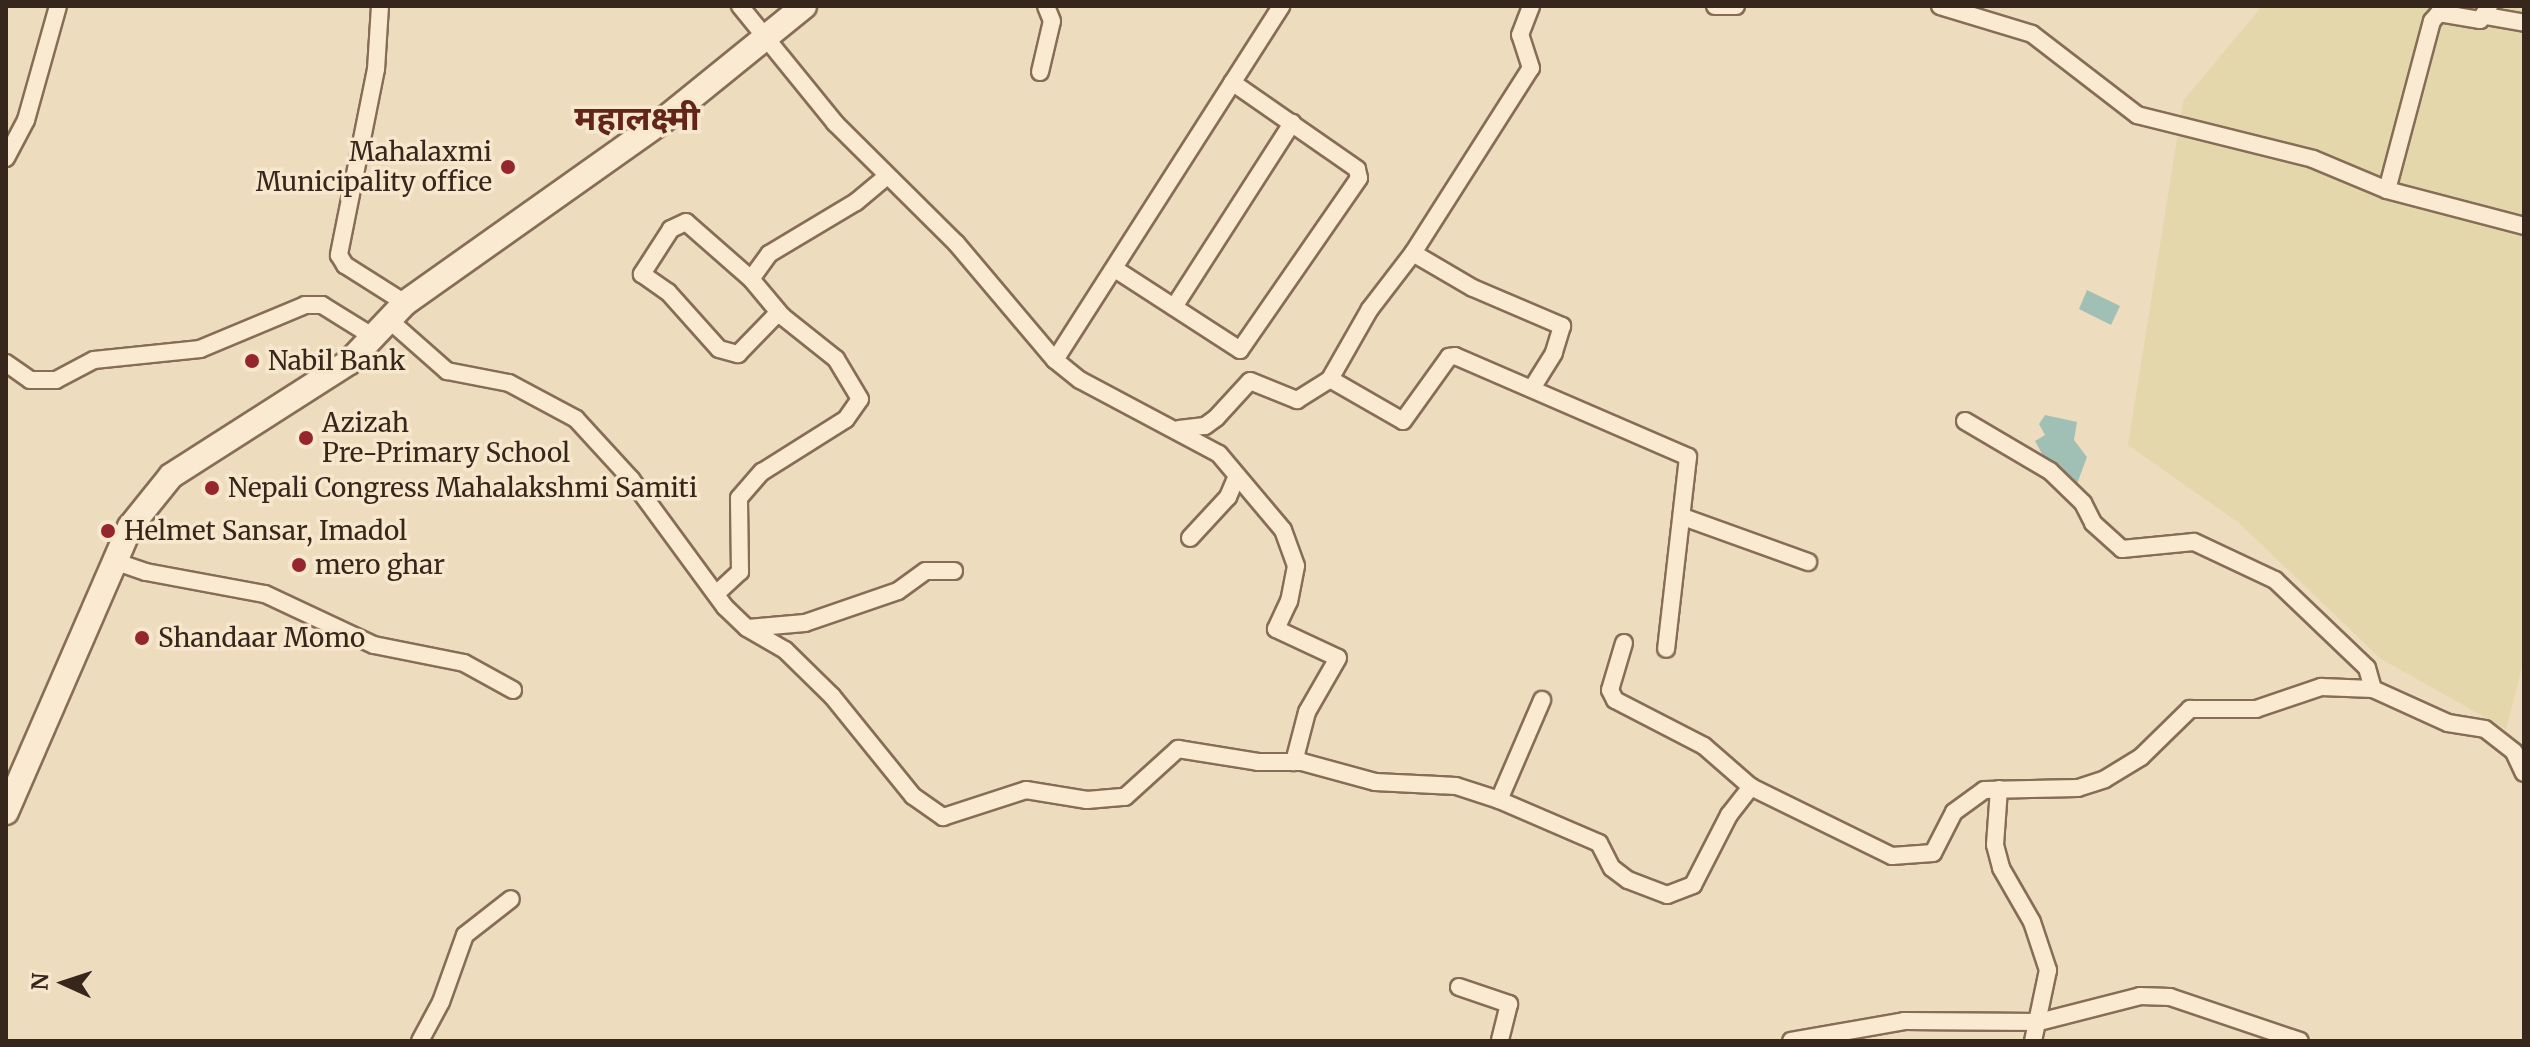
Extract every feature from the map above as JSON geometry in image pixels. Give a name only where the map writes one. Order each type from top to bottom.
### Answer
[{"type":"main road","points":[[6,812],[130,527],[171,476],[349,362],[388,319],[661,122],[804,6]]},
{"type":"street","points":[[6,158],[26,120],[58,6]]},
{"type":"street","points":[[380,6],[376,69],[339,255],[345,265],[388,319],[447,371],[509,384],[576,419],[631,479],[716,594],[747,628],[785,650],[832,696],[913,796],[943,817],[1026,790],[1087,800],[1125,797],[1178,749],[1294,762],[1375,782],[1456,786],[1499,800],[1599,843],[1612,868],[1628,880],[1667,895],[1693,885],[1729,815],[1751,787]]},
{"type":"street","points":[[740,6],[764,39],[887,176],[956,243],[1055,360],[1080,380],[1179,429],[1219,454],[1236,478],[1283,530],[1296,566],[1289,601],[1276,629],[1338,658],[1315,697],[1294,762]]},
{"type":"street","points":[[1040,72],[1052,21],[1046,6]]},
{"type":"street","points":[[1055,360],[1281,6]]},
{"type":"street","points":[[1179,429],[1205,426],[1250,381],[1297,400],[1330,379],[1370,309],[1413,253],[1531,68],[1520,35],[1531,6]]},
{"type":"street","points":[[1715,6],[1736,6]]},
{"type":"street","points":[[1940,6],[2032,34],[2137,115],[2313,159],[2387,190],[2524,226]]},
{"type":"street","points":[[2387,190],[2432,21],[2439,13],[2480,20],[2488,11],[2524,23]]},
{"type":"street","points":[[1115,269],[1237,350],[1243,348],[1359,178],[1357,169],[1232,82]]},
{"type":"street","points":[[1174,307],[1292,123]]},
{"type":"street","points":[[751,279],[769,254],[856,202],[887,176]]},
{"type":"street","points":[[716,594],[740,572],[739,498],[762,472],[846,419],[860,399],[836,359],[782,316],[751,279],[686,222],[671,229],[642,274],[668,292],[719,349],[738,354],[775,316],[782,316]]},
{"type":"street","points":[[1413,253],[1473,288],[1562,326],[1554,353],[1533,387]]},
{"type":"street","points":[[6,363],[30,380],[56,380],[94,360],[200,349],[305,305],[388,319]]},
{"type":"street","points":[[1330,379],[1403,421],[1453,356],[1533,387],[1688,457],[1666,649]]},
{"type":"street","points":[[1965,421],[2050,471],[2083,503],[2093,523],[2122,549],[2194,542],[2275,580],[2367,668],[2373,689]]},
{"type":"street","points":[[1190,538],[1228,497],[1236,478]]},
{"type":"street","points":[[1683,517],[1808,562]]},
{"type":"street","points":[[114,561],[146,572],[265,594],[374,645],[464,663],[513,690]]},
{"type":"street","points":[[747,628],[805,623],[898,591],[926,571],[954,571]]},
{"type":"street","points":[[1624,643],[1610,690],[1615,700],[1704,746],[1751,787],[1874,849],[1922,858],[1943,841],[1954,812],[1966,799],[1999,789],[2078,788],[2105,779],[2141,757],[2190,709],[2256,709],[2341,685],[2373,689],[2427,716],[2501,737],[2524,773]]},
{"type":"street","points":[[1499,800],[1542,700]]},
{"type":"street","points":[[1999,789],[1995,845],[2001,868],[2032,922],[2048,970],[2033,1041]]},
{"type":"street","points":[[420,1041],[441,1002],[465,935],[511,899]]},
{"type":"street","points":[[1459,987],[1509,1004],[1500,1041]]},
{"type":"street","points":[[1791,1041],[1904,1021],[2039,1022],[2140,996],[2170,997],[2300,1041]]},
{"type":"shaded area","points":[[2262,6],[2524,6],[2524,660],[2506,729],[2381,659],[2239,523],[2128,445],[2183,101]]},
{"type":"water","points":[[2087,290],[2120,306],[2111,325],[2079,309]]},
{"type":"water","points":[[2045,415],[2077,422],[2074,440],[2087,457],[2077,484],[2046,461],[2035,441],[2045,435],[2039,424]]},
{"type":"place","name":"Mahalaxmi Municipality office","points":[[508,167]]},
{"type":"place","name":"Nabil Bank","points":[[252,361]]},
{"type":"place","name":"Azizah Pre-Primary School","points":[[306,438]]},
{"type":"place","name":"Nepali Congress Mahalakshmi Samiti","points":[[212,488]]},
{"type":"place","name":"Helmet Sansar, Imadol","points":[[108,531]]},
{"type":"place","name":"mero ghar","points":[[299,565]]},
{"type":"place","name":"Shandaar Momo","points":[[142,638]]},
{"type":"district","name":"महालक्ष्मी","points":[[637,119]]}]
